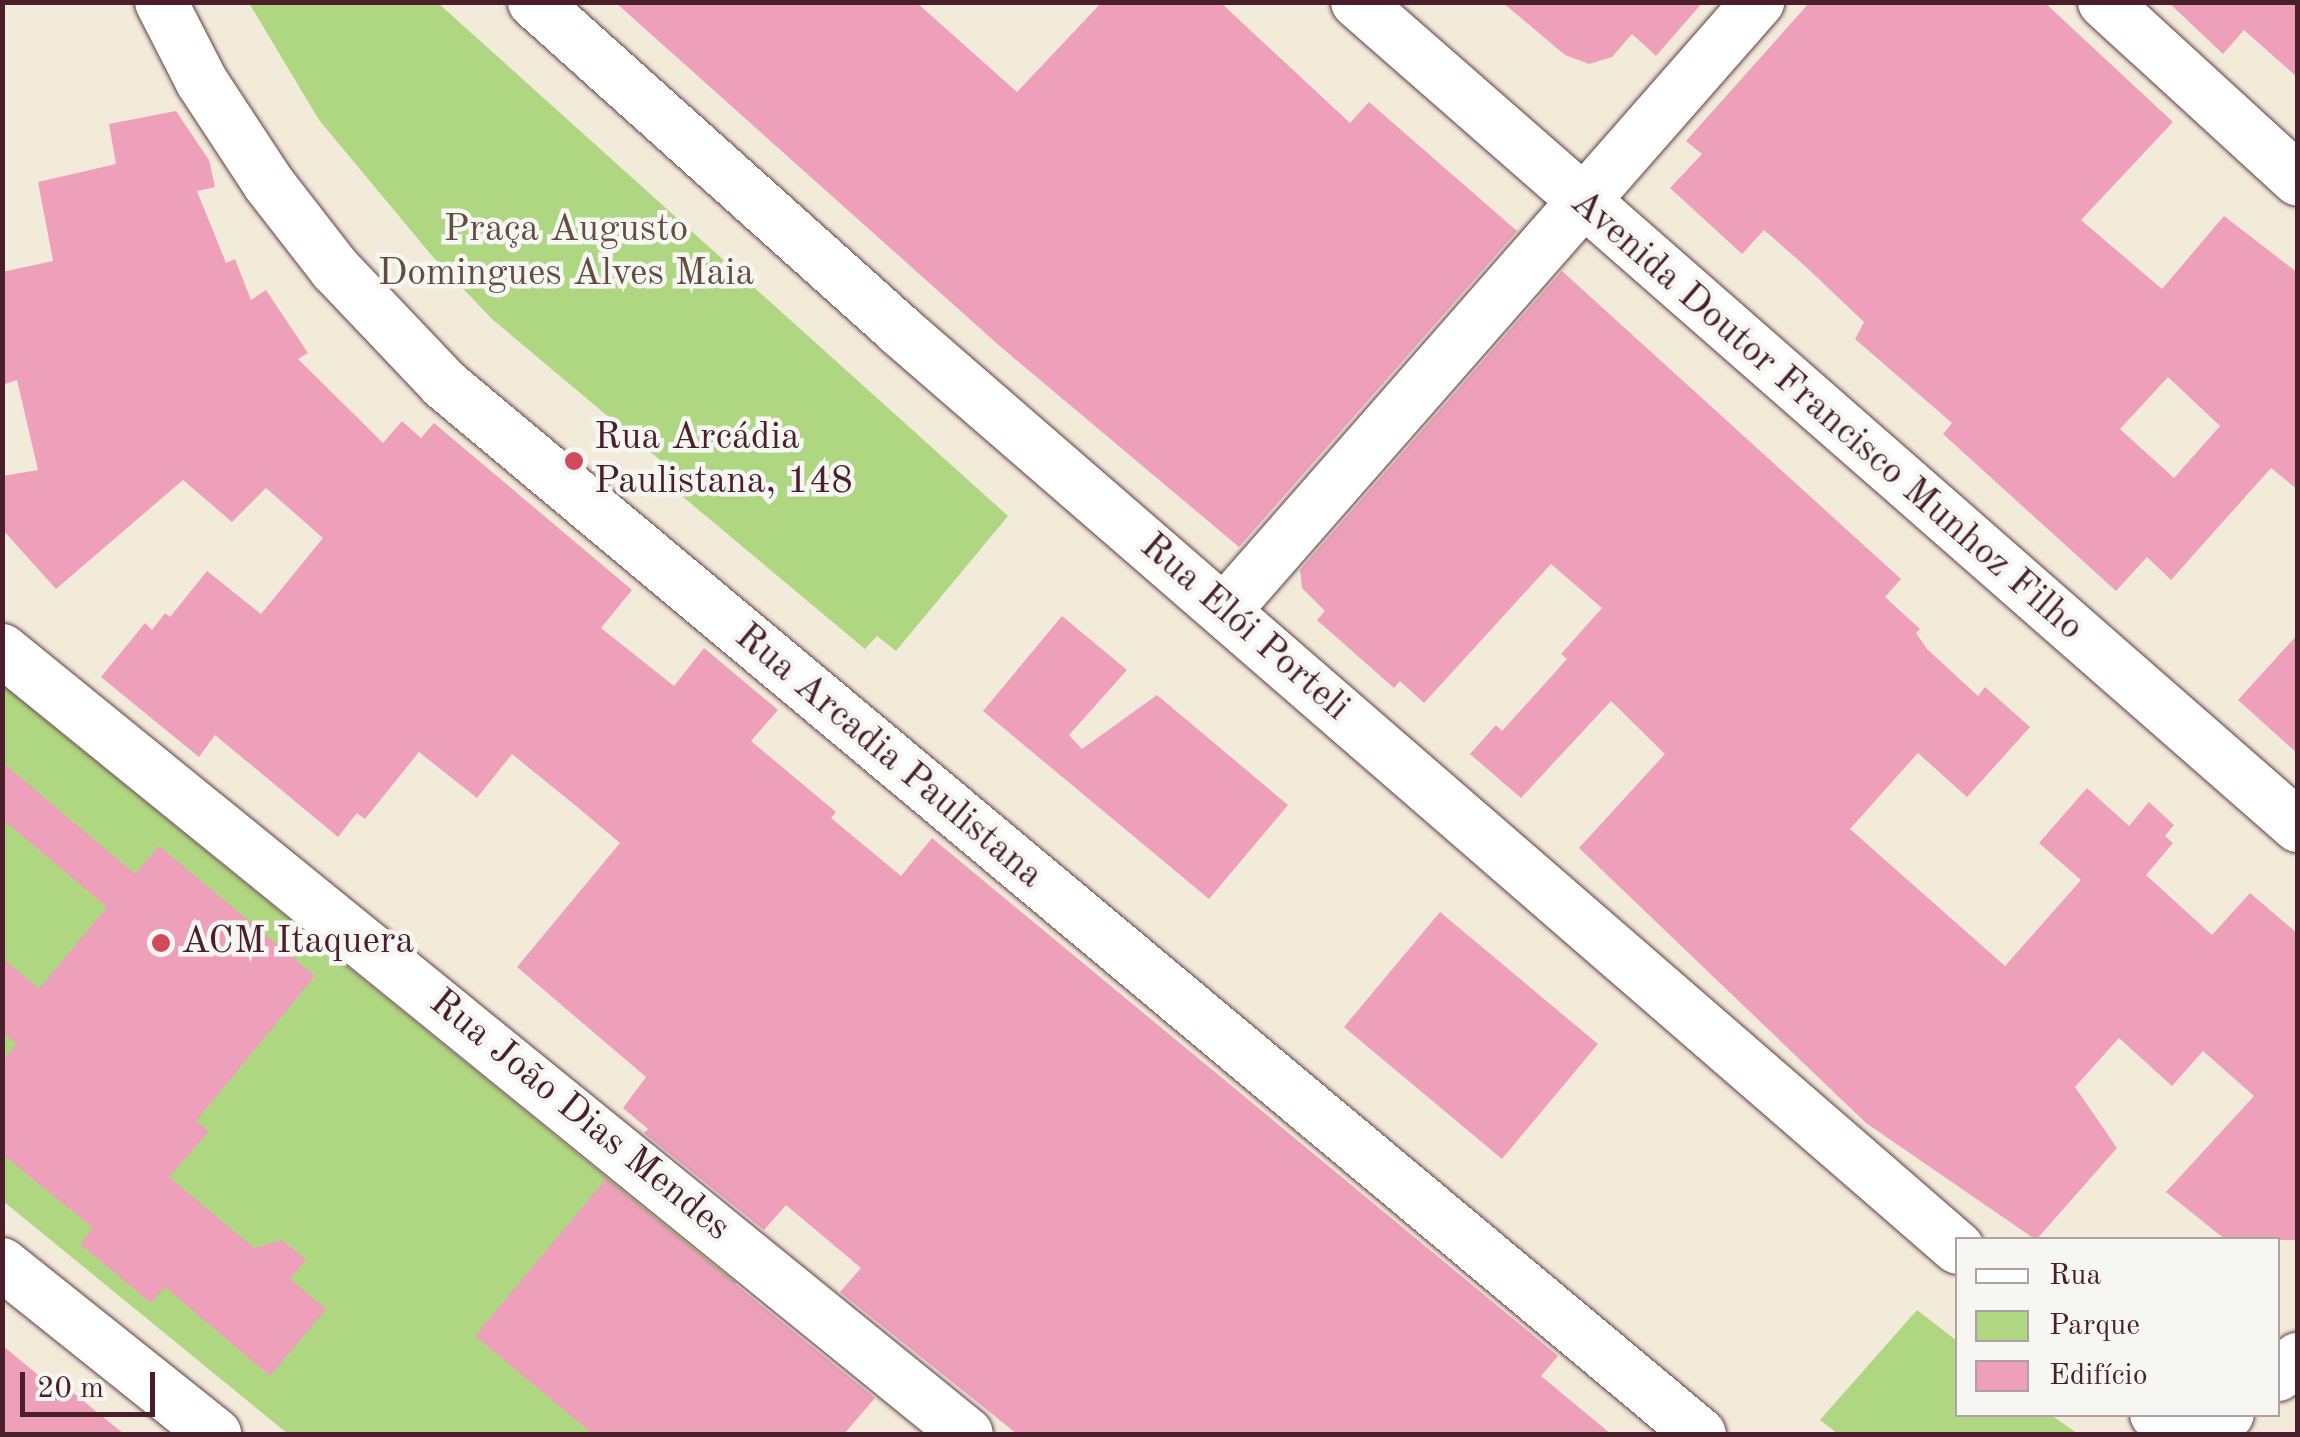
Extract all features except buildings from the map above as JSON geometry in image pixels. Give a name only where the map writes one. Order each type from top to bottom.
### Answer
[{"type":"street","name":"Rua Arcadia Paulistana","points":[[161,2],[202,82],[269,184],[334,269],[444,384],[1700,1434]]},
{"type":"street","name":"Rua Elói Porteli","points":[[534,2],[1739,1066],[1955,1246]]},
{"type":"street","name":"Avenida Doutor Francisco Munhoz Filho","points":[[1357,2],[1579,201],[2298,826]]},
{"type":"street","points":[[1224,610],[1579,201],[1758,2]]},
{"type":"street","points":[[2104,2],[2298,180]]},
{"type":"street","name":"Rua João Dias Mendes","points":[[2,650],[967,1434]]},
{"type":"street","points":[[2,1264],[215,1434]]},
{"type":"street","points":[[2160,1417],[2180,1434]]},
{"type":"street","points":[[2203,1434],[2224,1417]]},
{"type":"green space","name":"Praça Augusto Domingues Alves Maia","points":[[249,3],[438,3],[1008,516],[896,651],[877,636],[865,649],[658,476],[666,465],[492,319],[433,257],[319,120]]},
{"type":"green space","name":"ACM Itaquera","points":[[2,685],[736,1283],[601,1434],[288,1434],[3,1201]]},
{"type":"green space","points":[[1917,1310],[1955,1339],[1955,1417],[2054,1417],[2078,1434],[1838,1434],[1820,1420]]},
{"type":"place","name":"Rua Arcádia Paulistana, 148","points":[[574,461]]},
{"type":"place","name":"ACM Itaquera","points":[[161,943]]}]
